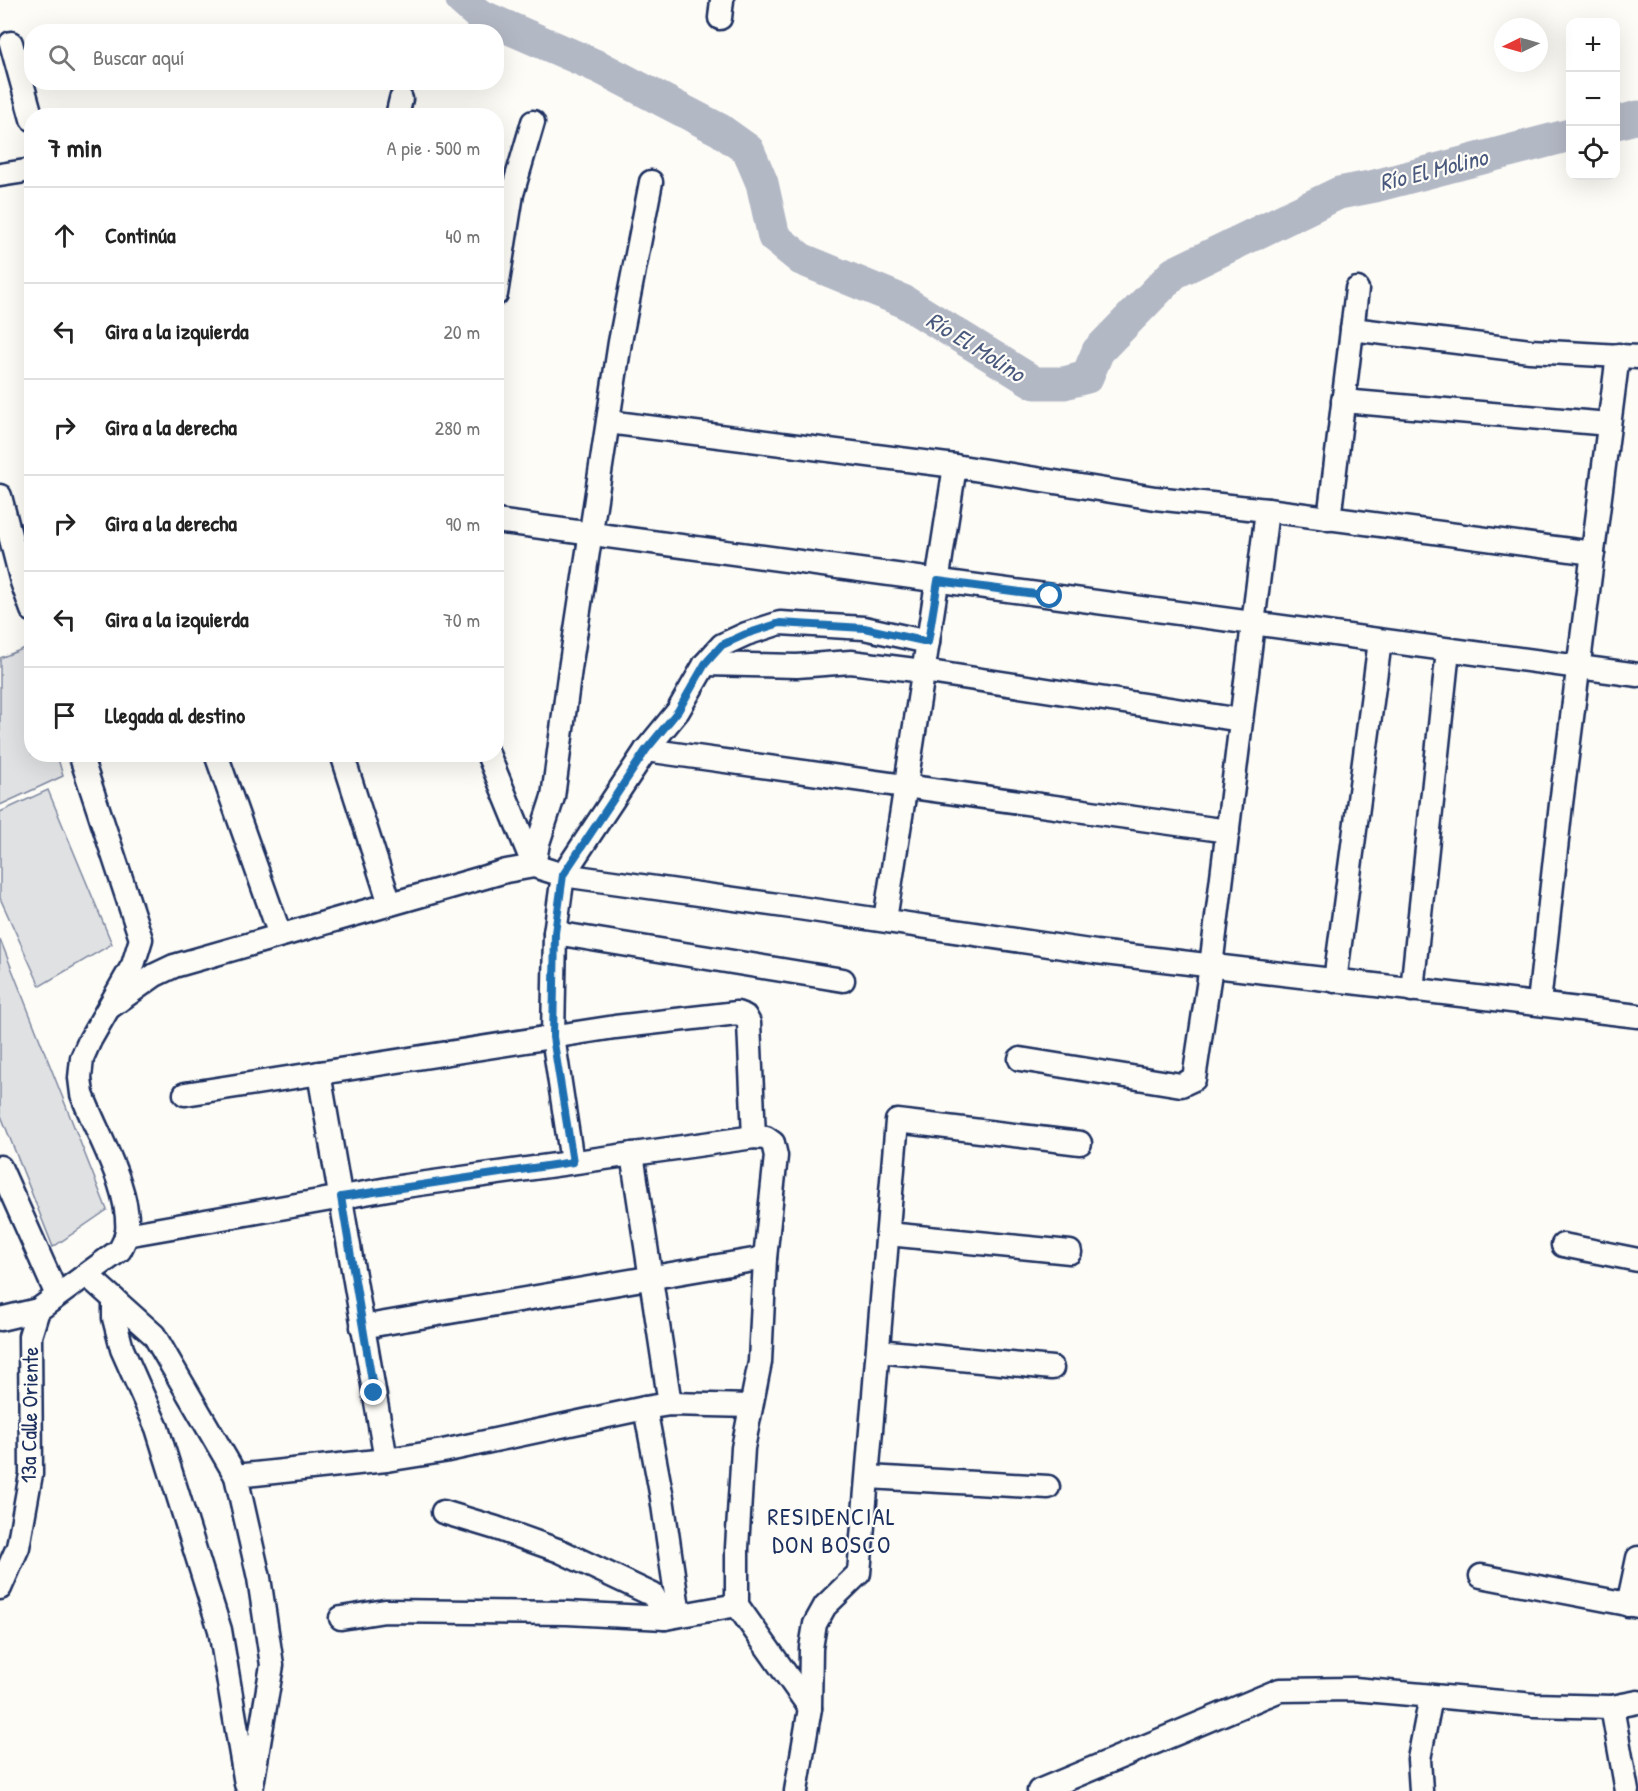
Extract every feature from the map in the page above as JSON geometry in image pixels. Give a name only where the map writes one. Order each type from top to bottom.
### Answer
[{"type":"street","points":[[11,43],[24,89]]},
{"type":"street","points":[[24,90],[29,108]]},
{"type":"street","points":[[504,244],[512,194],[533,122]]},
{"type":"street","points":[[0,175],[24,171]]},
{"type":"street","points":[[534,866],[538,843],[553,797],[620,342],[651,182]]},
{"type":"street","points":[[1329,519],[1357,289]]},
{"type":"street","points":[[1352,329],[1530,351],[1628,356],[1609,424],[1539,1003]]},
{"type":"street","points":[[1343,401],[1609,424]]},
{"type":"street","points":[[608,422],[956,466],[1155,498],[1267,510],[1593,553]]},
{"type":"street","points":[[885,920],[956,466]]},
{"type":"street","points":[[0,496],[24,571]]},
{"type":"street","points":[[1020,1059],[1181,1085],[1194,1079],[1211,966],[1267,510]]},
{"type":"street","points":[[504,522],[1638,675]]},
{"type":"street","points":[[573,1162],[553,1037],[555,933],[563,875],[646,750],[678,711],[705,664],[722,645],[746,634],[780,623],[864,628],[928,642]]},
{"type":"street","points":[[1335,981],[1380,641]]},
{"type":"street","points":[[1412,990],[1448,650]]},
{"type":"street","points":[[705,664],[797,666],[851,663],[924,671],[1241,720]]},
{"type":"street","points":[[646,750],[1228,831]]},
{"type":"street","points":[[0,1319],[38,1310],[120,1250],[126,1235],[127,1217],[121,1187],[84,1102],[80,1078],[82,1058],[133,965],[141,939],[83,762]]},
{"type":"street","points":[[219,762],[280,935]]},
{"type":"street","points":[[345,762],[390,904]]},
{"type":"street","points":[[491,762],[534,866]]},
{"type":"street","points":[[110,1007],[154,975],[174,966],[506,871],[534,866],[563,875],[1096,952],[1638,1016]]},
{"type":"street","points":[[555,933],[843,980]]},
{"type":"street","points":[[185,1094],[553,1037],[737,1013],[745,1016],[749,1023],[754,1137]]},
{"type":"street","points":[[319,1073],[386,1460]]},
{"type":"street","points":[[796,1791],[810,1708],[811,1648],[815,1624],[825,1606],[859,1572],[897,1121],[1080,1143]]},
{"type":"street","points":[[126,1235],[341,1197],[573,1162],[754,1137],[766,1138],[773,1143],[776,1156],[765,1258],[760,1362],[743,1448],[737,1548],[737,1605],[810,1708]]},
{"type":"street","points":[[632,1154],[670,1404]]},
{"type":"street","points":[[0,1167],[57,1295]]},
{"type":"street","points":[[888,1234],[1070,1252]]},
{"type":"street","points":[[1563,1245],[1638,1260]]},
{"type":"street","points":[[362,1327],[765,1258]]},
{"type":"street","points":[[87,1275],[154,1335],[236,1476],[259,1578],[272,1665],[249,1791]]},
{"type":"street","points":[[114,1299],[114,1318],[122,1349],[157,1428],[220,1630],[249,1791]]},
{"type":"street","name":"13a Calle Oriente","points":[[0,1588],[18,1546],[31,1474],[30,1336],[38,1310]]},
{"type":"street","points":[[878,1351],[1052,1368]]},
{"type":"street","points":[[236,1476],[443,1452],[670,1404],[751,1406]]},
{"type":"street","points":[[645,1408],[662,1498],[672,1617]]},
{"type":"street","points":[[868,1477],[1048,1487]]},
{"type":"street","points":[[443,1512],[560,1551],[653,1595],[672,1617]]},
{"type":"street","points":[[1481,1576],[1633,1605],[1638,1558]]},
{"type":"street","points":[[341,1618],[385,1611],[567,1613],[672,1617],[737,1605]]},
{"type":"street","points":[[1039,1791],[1068,1785],[1280,1690],[1354,1689],[1534,1705],[1612,1707],[1638,1702]]},
{"type":"street","points":[[1421,1791],[1419,1759],[1431,1696]]},
{"type":"street","points":[[1612,1707],[1627,1791]]},
{"type":"shaded area","points":[[24,648],[24,762],[59,762],[63,776],[0,805],[0,658]]},
{"type":"shaded area","points":[[48,790],[112,944],[40,986],[0,898],[0,812]]},
{"type":"shaded area","points":[[0,939],[107,1210],[53,1247],[0,1113]]},
{"type":"waterway","name":"Río El Molino","points":[[462,0],[479,15],[500,24]]},
{"type":"waterway","name":"Río El Molino","points":[[504,26],[601,68],[720,130],[748,150],[762,183],[774,237],[801,259],[903,301],[1035,383],[1064,383],[1087,377],[1098,351],[1174,273],[1339,193],[1375,186],[1566,136]]},
{"type":"waterway","name":"Río El Molino","points":[[1620,122],[1638,117]]},
{"type":"district","name":"RESIDENCIAL DON BOSCO","points":[[832,1530]]},
{"type":"route","points":[[374,1393],[341,1197],[573,1162],[553,1037],[555,933],[563,875],[646,750],[678,711],[705,664],[722,645],[780,623],[864,628],[928,642],[938,581],[1050,596]]}]
